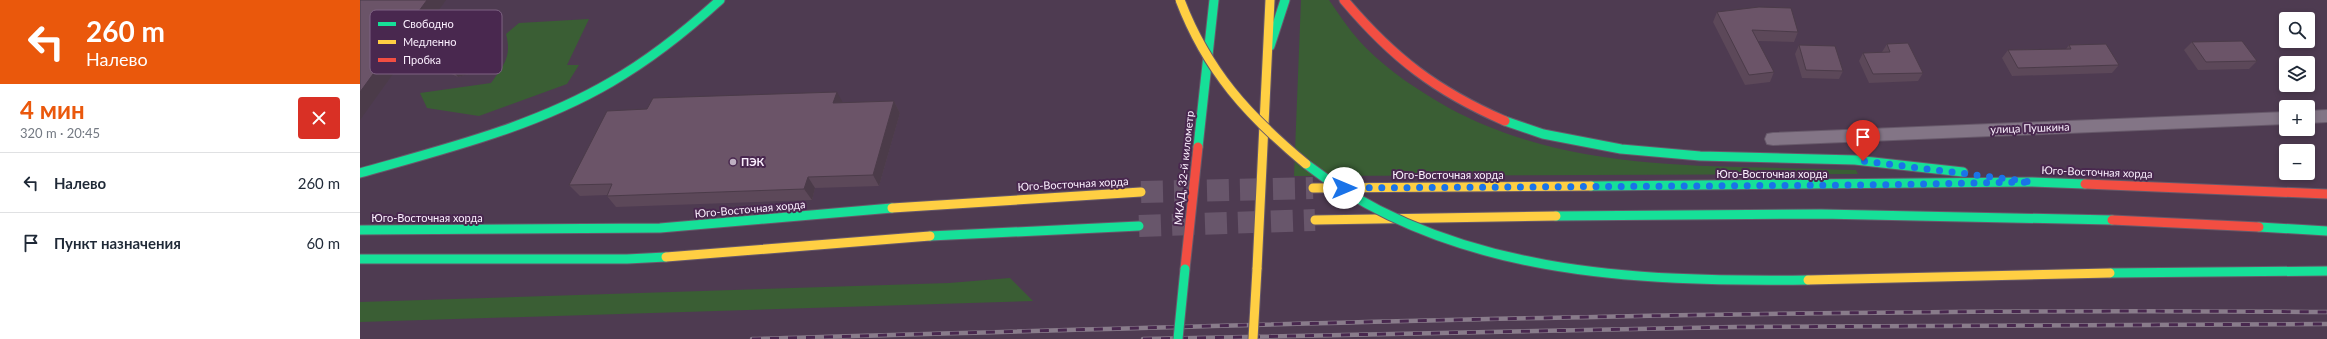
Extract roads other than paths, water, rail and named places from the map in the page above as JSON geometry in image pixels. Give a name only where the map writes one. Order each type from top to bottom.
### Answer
[{"type":"main road","points":[[360,173],[530,121],[596,91],[652,58],[704,17],[720,0]]},
{"type":"main road","points":[[1180,0],[1191,34],[1213,71],[1241,106],[1280,144],[1320,175],[1364,204],[1408,225],[1466,247],[1554,269],[1624,278],[1676,281],[1857,280],[2110,273],[2327,271]]},
{"type":"main road","name":"МКАД, 32-й километр","points":[[1178,339],[1214,0]]},
{"type":"main road","points":[[1253,339],[1270,0]]},
{"type":"main road","points":[[1267,53],[1285,0]]},
{"type":"main road","points":[[1344,0],[1358,21],[1392,56],[1441,91],[1498,119],[1553,137],[1585,144],[1651,154],[1820,158],[1892,163],[2032,182]]},
{"type":"main road","name":"Юго-Восточная хорда","points":[[1314,188],[1859,185],[2032,182],[2327,194]]},
{"type":"main road","name":"Юго-Восточная хорда","points":[[360,230],[660,228],[758,221],[923,205],[1142,192]]},
{"type":"main road","points":[[1315,220],[1819,214],[2052,218],[2327,231]]},
{"type":"main road","points":[[360,259],[628,258],[688,256],[953,235],[1139,226]]},
{"type":"street","points":[[2315,117],[2327,116]]},
{"type":"street","name":"улица Пушкина","points":[[1773,139],[2279,118]]},
{"type":"tunnel","points":[[1141,192],[1313,188]]},
{"type":"tunnel","points":[[1139,226],[1315,220]]},
{"type":"railway","points":[[752,339],[1736,314],[2130,311],[2327,312]]},
{"type":"railway","points":[[1143,339],[1735,327],[2327,324]]},
{"type":"place","name":"ПЭК","points":[[733,162]]}]
